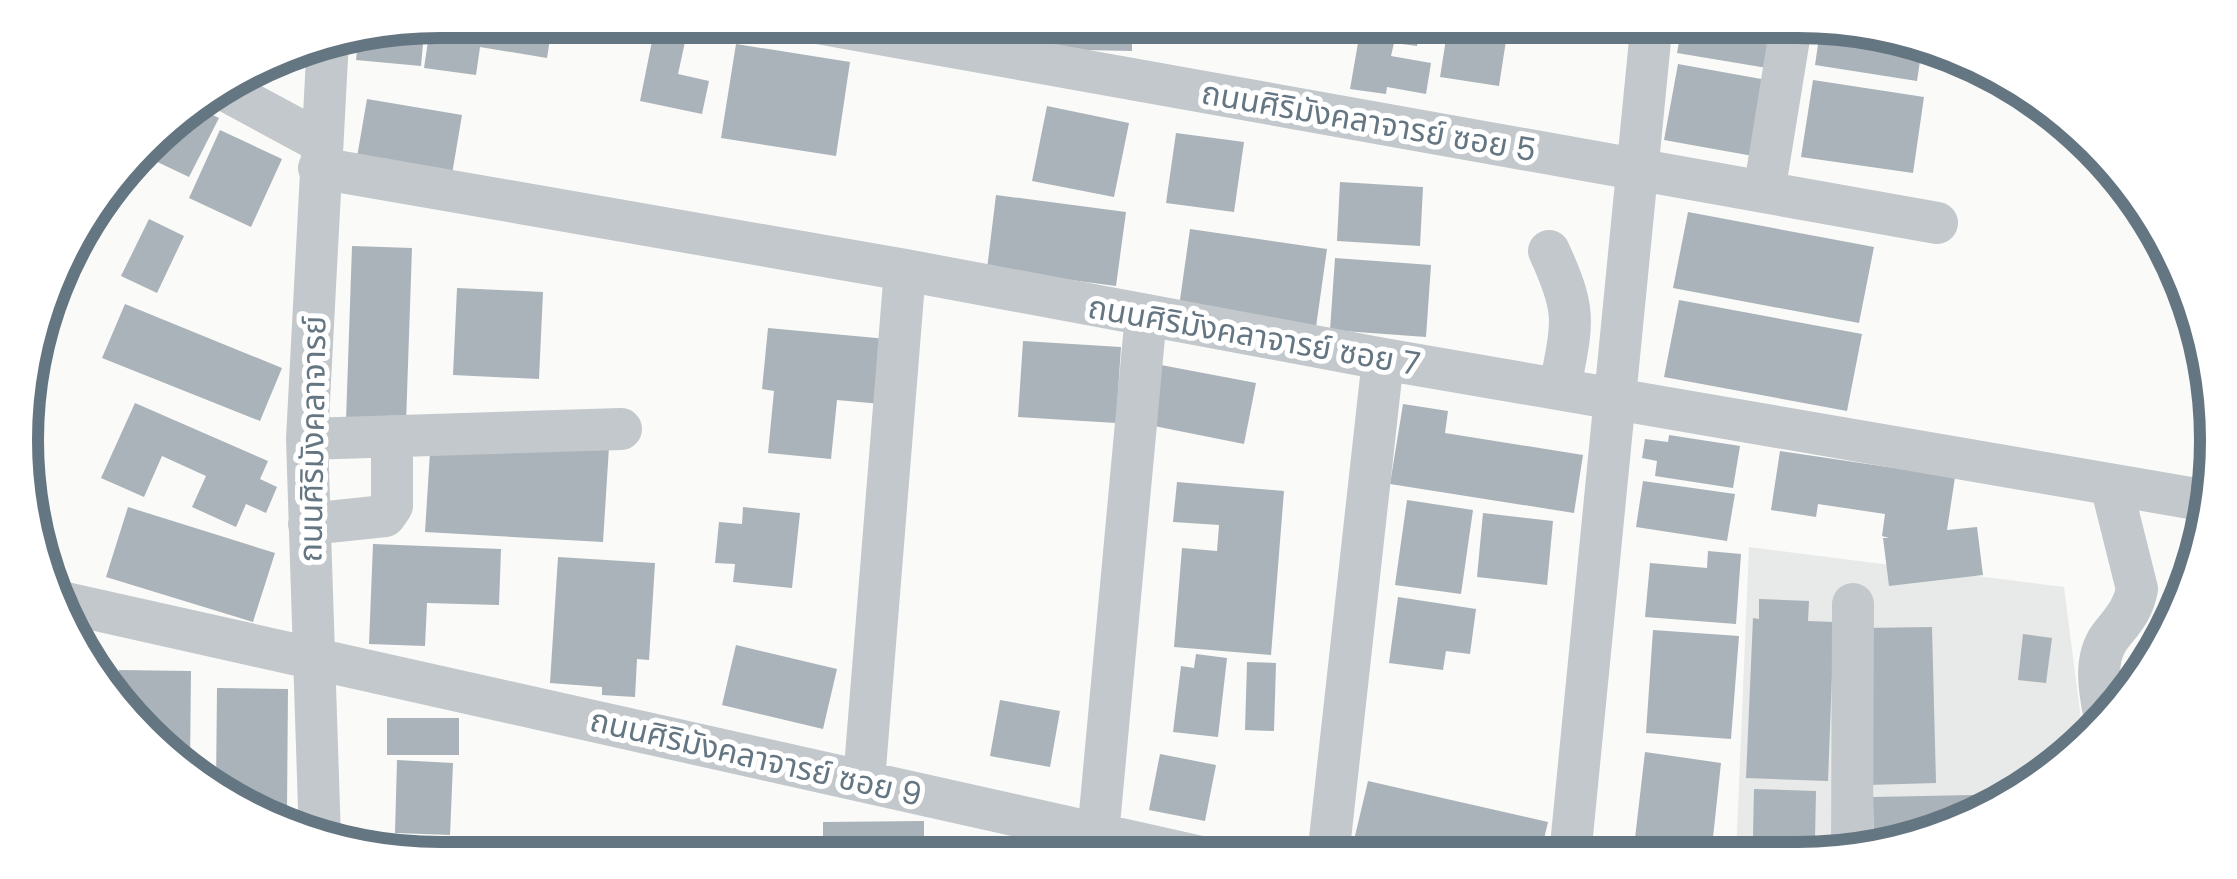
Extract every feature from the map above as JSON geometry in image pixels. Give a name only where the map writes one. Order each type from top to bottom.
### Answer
[{"type":"street","name":"ถนนศิริมังคลาจารย์ ซอย 5","points":[[903,38],[1937,223]]},
{"type":"street","points":[[1571,842],[1650,38]]},
{"type":"street","points":[[1764,192],[1789,38]]},
{"type":"street","name":"ถนนศิริมังคลาจารย์","points":[[319,823],[307,438],[327,54]]},
{"type":"street","name":"ถนนศิริมังคลาจารย์ ซอย 7","points":[[232,95],[320,155],[1383,359],[2111,484],[2196,494]]},
{"type":"street","points":[[1549,251],[1565,285],[1573,319],[1560,388]]},
{"type":"street","points":[[864,781],[905,270]]},
{"type":"street","points":[[1098,835],[1146,314]]},
{"type":"street","points":[[1330,842],[1383,359]]},
{"type":"street","points":[[307,438],[621,429]]},
{"type":"street","points":[[309,524],[386,516],[392,506],[392,436]]},
{"type":"street","points":[[2102,702],[2100,658],[2106,642],[2134,605],[2137,589],[2111,484]]},
{"type":"street","points":[[1852,838],[1853,604]]},
{"type":"street","name":"ถนนศิริมังคลาจารย์ ซอย 9","points":[[73,605],[1131,842]]},
{"type":"shaded area","points":[[1749,547],[2064,587],[2082,724],[2063,742],[1998,788],[1951,811],[1902,828],[1824,841],[1737,842]]},
{"type":"building","points":[[424,38],[421,66],[356,60],[358,46]]},
{"type":"building","points":[[428,38],[550,38],[547,58],[480,47],[476,75],[424,68]]},
{"type":"building","points":[[653,38],[685,42],[678,74],[709,81],[702,114],[640,101]]},
{"type":"building","points":[[1039,38],[1132,38],[1132,51],[1039,49]]},
{"type":"building","points":[[1359,38],[1418,38],[1417,46],[1394,43],[1391,56],[1431,63],[1426,94],[1387,87],[1386,94],[1350,89]]},
{"type":"building","points":[[1446,38],[1506,38],[1499,86],[1440,77]]},
{"type":"building","points":[[1533,38],[1567,38],[1566,43]]},
{"type":"building","points":[[1680,38],[1785,38],[1779,70],[1677,53]]},
{"type":"building","points":[[1819,38],[1876,45],[1921,57],[1917,81],[1815,65]]},
{"type":"building","points":[[736,44],[850,62],[836,156],[721,138]]},
{"type":"building","points":[[1678,64],[1778,82],[1764,158],[1664,140]]},
{"type":"building","points":[[1813,80],[1924,97],[1913,173],[1801,157]]},
{"type":"building","points":[[367,99],[462,115],[451,180],[356,163]]},
{"type":"building","points":[[1047,106],[1129,123],[1114,197],[1032,181]]},
{"type":"building","points":[[207,112],[219,118],[189,177],[151,159]]},
{"type":"building","points":[[220,130],[282,159],[251,227],[189,198]]},
{"type":"building","points":[[1176,133],[1244,142],[1234,212],[1166,203]]},
{"type":"building","points":[[1340,182],[1423,187],[1420,246],[1337,241]]},
{"type":"building","points":[[996,195],[1126,212],[1116,286],[987,269]]},
{"type":"building","points":[[1688,212],[1874,247],[1859,323],[1673,288]]},
{"type":"building","points":[[149,219],[184,236],[157,293],[121,276]]},
{"type":"building","points":[[1190,229],[1327,249],[1316,327],[1179,307]]},
{"type":"building","points":[[352,246],[412,248],[406,423],[346,421]]},
{"type":"building","points":[[1335,258],[1431,265],[1426,337],[1330,330]]},
{"type":"building","points":[[457,288],[543,292],[539,379],[453,375]]},
{"type":"building","points":[[1679,300],[1862,334],[1847,411],[1664,377]]},
{"type":"building","points":[[125,304],[282,368],[260,421],[102,358]]},
{"type":"building","points":[[768,328],[898,340],[892,405],[837,400],[831,459],[768,453],[774,391],[762,389]]},
{"type":"building","points":[[1023,341],[1121,347],[1116,423],[1018,417]]},
{"type":"building","points":[[1161,365],[1256,383],[1244,444],[1149,425]]},
{"type":"building","points":[[135,403],[268,461],[260,479],[277,487],[266,513],[246,504],[236,527],[192,507],[206,476],[162,456],[144,497],[101,478]]},
{"type":"building","points":[[1403,404],[1448,411],[1445,433],[1583,455],[1574,513],[1390,484]]},
{"type":"building","points":[[1669,435],[1740,446],[1733,488],[1655,476],[1657,461],[1642,458],[1645,439],[1668,442]]},
{"type":"building","points":[[431,436],[609,447],[603,542],[425,532]]},
{"type":"building","points":[[1780,451],[1955,477],[1947,530],[1977,527],[1983,575],[1889,586],[1883,538],[1889,538],[1882,536],[1885,514],[1818,504],[1816,517],[1771,510]]},
{"type":"building","points":[[1643,481],[1735,494],[1727,541],[1636,527]]},
{"type":"building","points":[[1177,482],[1284,491],[1271,655],[1174,647],[1182,548],[1217,551],[1219,525],[1173,522]]},
{"type":"building","points":[[1407,500],[1473,510],[1461,594],[1395,585]]},
{"type":"building","points":[[128,507],[275,553],[253,622],[106,577]]},
{"type":"building","points":[[743,507],[800,513],[792,588],[733,582],[735,564],[715,563],[719,522],[742,524]]},
{"type":"building","points":[[1483,513],[1553,521],[1547,585],[1477,577]]},
{"type":"building","points":[[373,544],[501,549],[499,605],[427,603],[425,646],[369,644]]},
{"type":"building","points":[[1708,551],[1741,554],[1736,624],[1645,617],[1650,563],[1707,568]]},
{"type":"building","points":[[558,557],[655,563],[649,660],[637,659],[635,697],[602,695],[602,687],[550,683]]},
{"type":"building","points":[[1398,597],[1476,609],[1470,654],[1446,651],[1443,670],[1389,663]]},
{"type":"building","points":[[1759,599],[1809,601],[1808,621],[1834,622],[1828,781],[1746,778],[1753,618],[1759,619]]},
{"type":"building","points":[[1932,627],[1936,783],[1867,785],[1863,628]]},
{"type":"building","points":[[1653,630],[1739,636],[1731,739],[1646,733]]},
{"type":"building","points":[[2023,634],[2052,638],[2046,683],[2018,680]]},
{"type":"building","points":[[736,645],[837,669],[823,729],[722,705]]},
{"type":"building","points":[[1196,654],[1227,658],[1218,737],[1173,732],[1181,666],[1194,668]]},
{"type":"building","points":[[1247,662],[1276,663],[1274,731],[1245,730]]},
{"type":"building","points":[[119,670],[191,671],[190,754],[155,724],[119,681]]},
{"type":"building","points":[[217,688],[288,689],[287,811],[216,774]]},
{"type":"building","points":[[1000,700],[1060,711],[1050,767],[990,756]]},
{"type":"building","points":[[387,718],[459,718],[459,755],[387,755]]},
{"type":"building","points":[[1645,752],[1721,763],[1713,842],[1635,842]]},
{"type":"building","points":[[1160,754],[1216,765],[1205,821],[1149,810]]},
{"type":"building","points":[[397,760],[453,763],[450,835],[395,833]]},
{"type":"building","points":[[1368,781],[1548,822],[1543,842],[1354,842]]},
{"type":"building","points":[[1754,789],[1816,791],[1815,839],[1753,837]]},
{"type":"building","points":[[1973,795],[1973,801],[1927,820],[1874,834],[1873,797]]},
{"type":"building","points":[[924,821],[924,840],[1018,842],[823,842],[823,822]]}]
